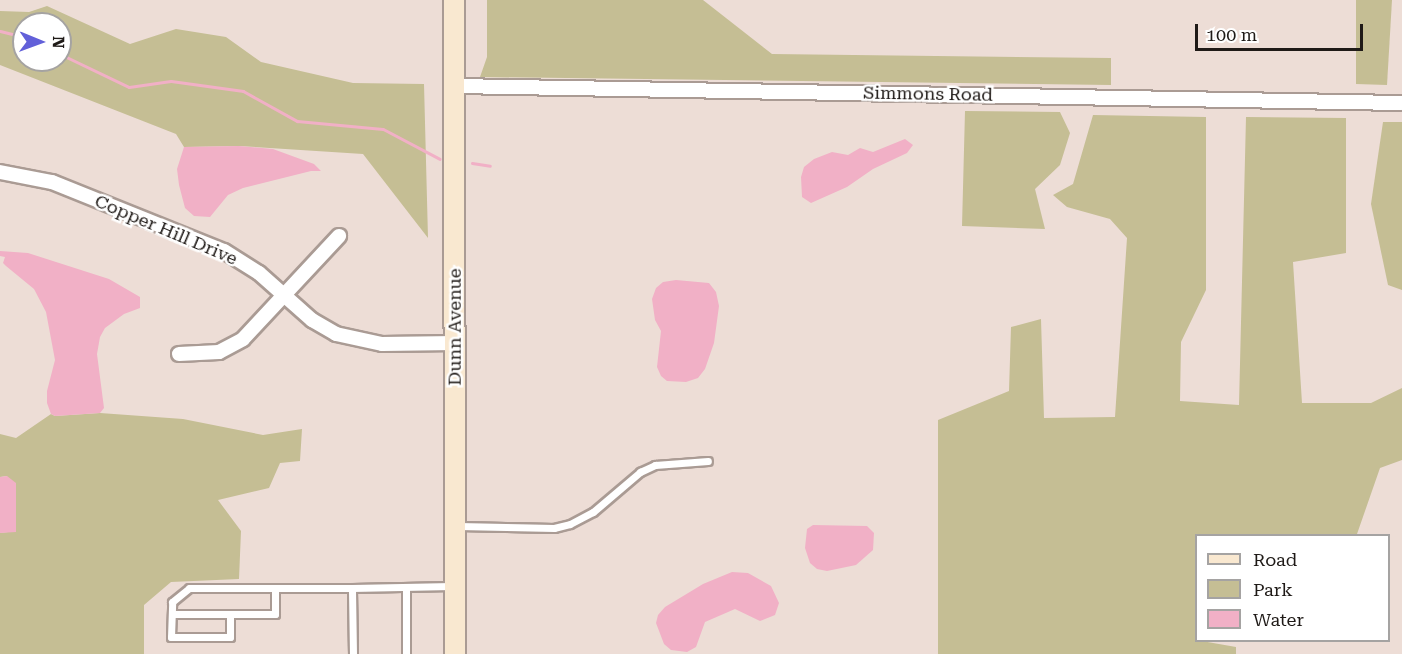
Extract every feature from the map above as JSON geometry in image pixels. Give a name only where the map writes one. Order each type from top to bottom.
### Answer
[{"type":"main road","name":"Dunn Avenue","points":[[454,0],[455,654]]},
{"type":"street","name":"Simmons Road","points":[[455,86],[1402,103]]},
{"type":"street","name":"Copper Hill Drive","points":[[0,172],[52,182],[224,251],[260,273],[312,320],[336,334],[358,341],[382,344],[455,343]]},
{"type":"street","points":[[180,354],[219,352],[231,347],[253,331],[339,236]]},
{"type":"lane","points":[[455,526],[554,528],[570,524],[593,512],[640,472],[655,465],[708,462]]},
{"type":"lane","points":[[230,614],[230,637],[171,637],[172,602],[189,588],[455,586]]},
{"type":"lane","points":[[406,587],[406,654]]},
{"type":"lane","points":[[172,614],[275,614],[275,588]]},
{"type":"lane","points":[[352,588],[353,654]]},
{"type":"green space","points":[[487,0],[703,0],[772,54],[1111,58],[1111,85],[480,77],[487,57]]},
{"type":"green space","points":[[1356,0],[1392,0],[1387,85],[1356,84]]},
{"type":"green space","points":[[47,6],[60,12],[29,12]]},
{"type":"green space","points":[[0,11],[29,12],[12,12],[12,70],[0,65]]},
{"type":"green space","points":[[72,17],[130,44],[176,29],[226,37],[261,62],[353,83],[424,84],[428,238],[363,154],[239,146],[184,147],[176,134],[18,72],[72,72]]},
{"type":"green space","points":[[965,111],[1060,112],[1070,133],[1060,165],[1035,189],[1045,229],[962,226]]},
{"type":"green space","points":[[1093,115],[1206,117],[1206,290],[1181,342],[1180,401],[1239,405],[1246,117],[1346,118],[1346,253],[1293,262],[1302,403],[1371,403],[1402,388],[1402,460],[1380,468],[1357,534],[1195,534],[1195,642],[1236,647],[1236,654],[938,654],[938,420],[1009,391],[1011,327],[1041,319],[1044,418],[1115,417],[1127,238],[1110,219],[1067,207],[1053,195],[1073,184]]},
{"type":"green space","points":[[1383,122],[1402,122],[1402,290],[1388,285],[1371,204]]},
{"type":"green space","points":[[100,413],[183,419],[263,435],[302,429],[300,461],[280,463],[269,488],[218,500],[241,531],[239,579],[171,582],[144,605],[144,654],[0,654],[0,533],[16,531],[7,476],[0,477],[0,434],[16,438],[51,414],[55,416]]},
{"type":"water","points":[[905,139],[913,145],[907,153],[873,169],[847,187],[811,203],[802,197],[801,177],[804,167],[814,159],[832,152],[848,155],[860,148],[873,152]]},
{"type":"water","points":[[239,146],[273,149],[314,164],[321,171],[311,171],[243,188],[228,195],[210,217],[194,216],[185,208],[179,185],[177,169],[184,147]]},
{"type":"water","points":[[0,251],[28,253],[109,279],[140,297],[140,308],[124,314],[105,328],[100,337],[97,354],[104,408],[100,413],[55,416],[51,414],[47,403],[47,391],[55,360],[46,312],[34,289],[3,263],[5,257],[0,256]]},
{"type":"water","points":[[676,280],[709,283],[716,292],[719,306],[714,343],[705,369],[698,378],[686,382],[667,381],[661,376],[657,367],[661,331],[655,320],[652,299],[656,288],[663,282]]},
{"type":"water","points":[[7,476],[16,483],[16,532],[0,533],[0,477]]},
{"type":"water","points":[[813,525],[867,526],[874,533],[873,550],[856,565],[827,571],[817,569],[810,563],[805,548],[807,529]]},
{"type":"water","points":[[732,572],[748,573],[771,586],[779,603],[775,615],[760,621],[735,609],[705,622],[696,647],[687,652],[671,650],[664,644],[656,623],[658,615],[665,607],[703,584]]},
{"type":"waterway","points":[[0,31],[12,34]]},
{"type":"waterway","points":[[72,60],[129,87],[171,81],[243,91],[297,121],[383,129],[440,159]]},
{"type":"waterway","points":[[472,163],[490,166]]}]
